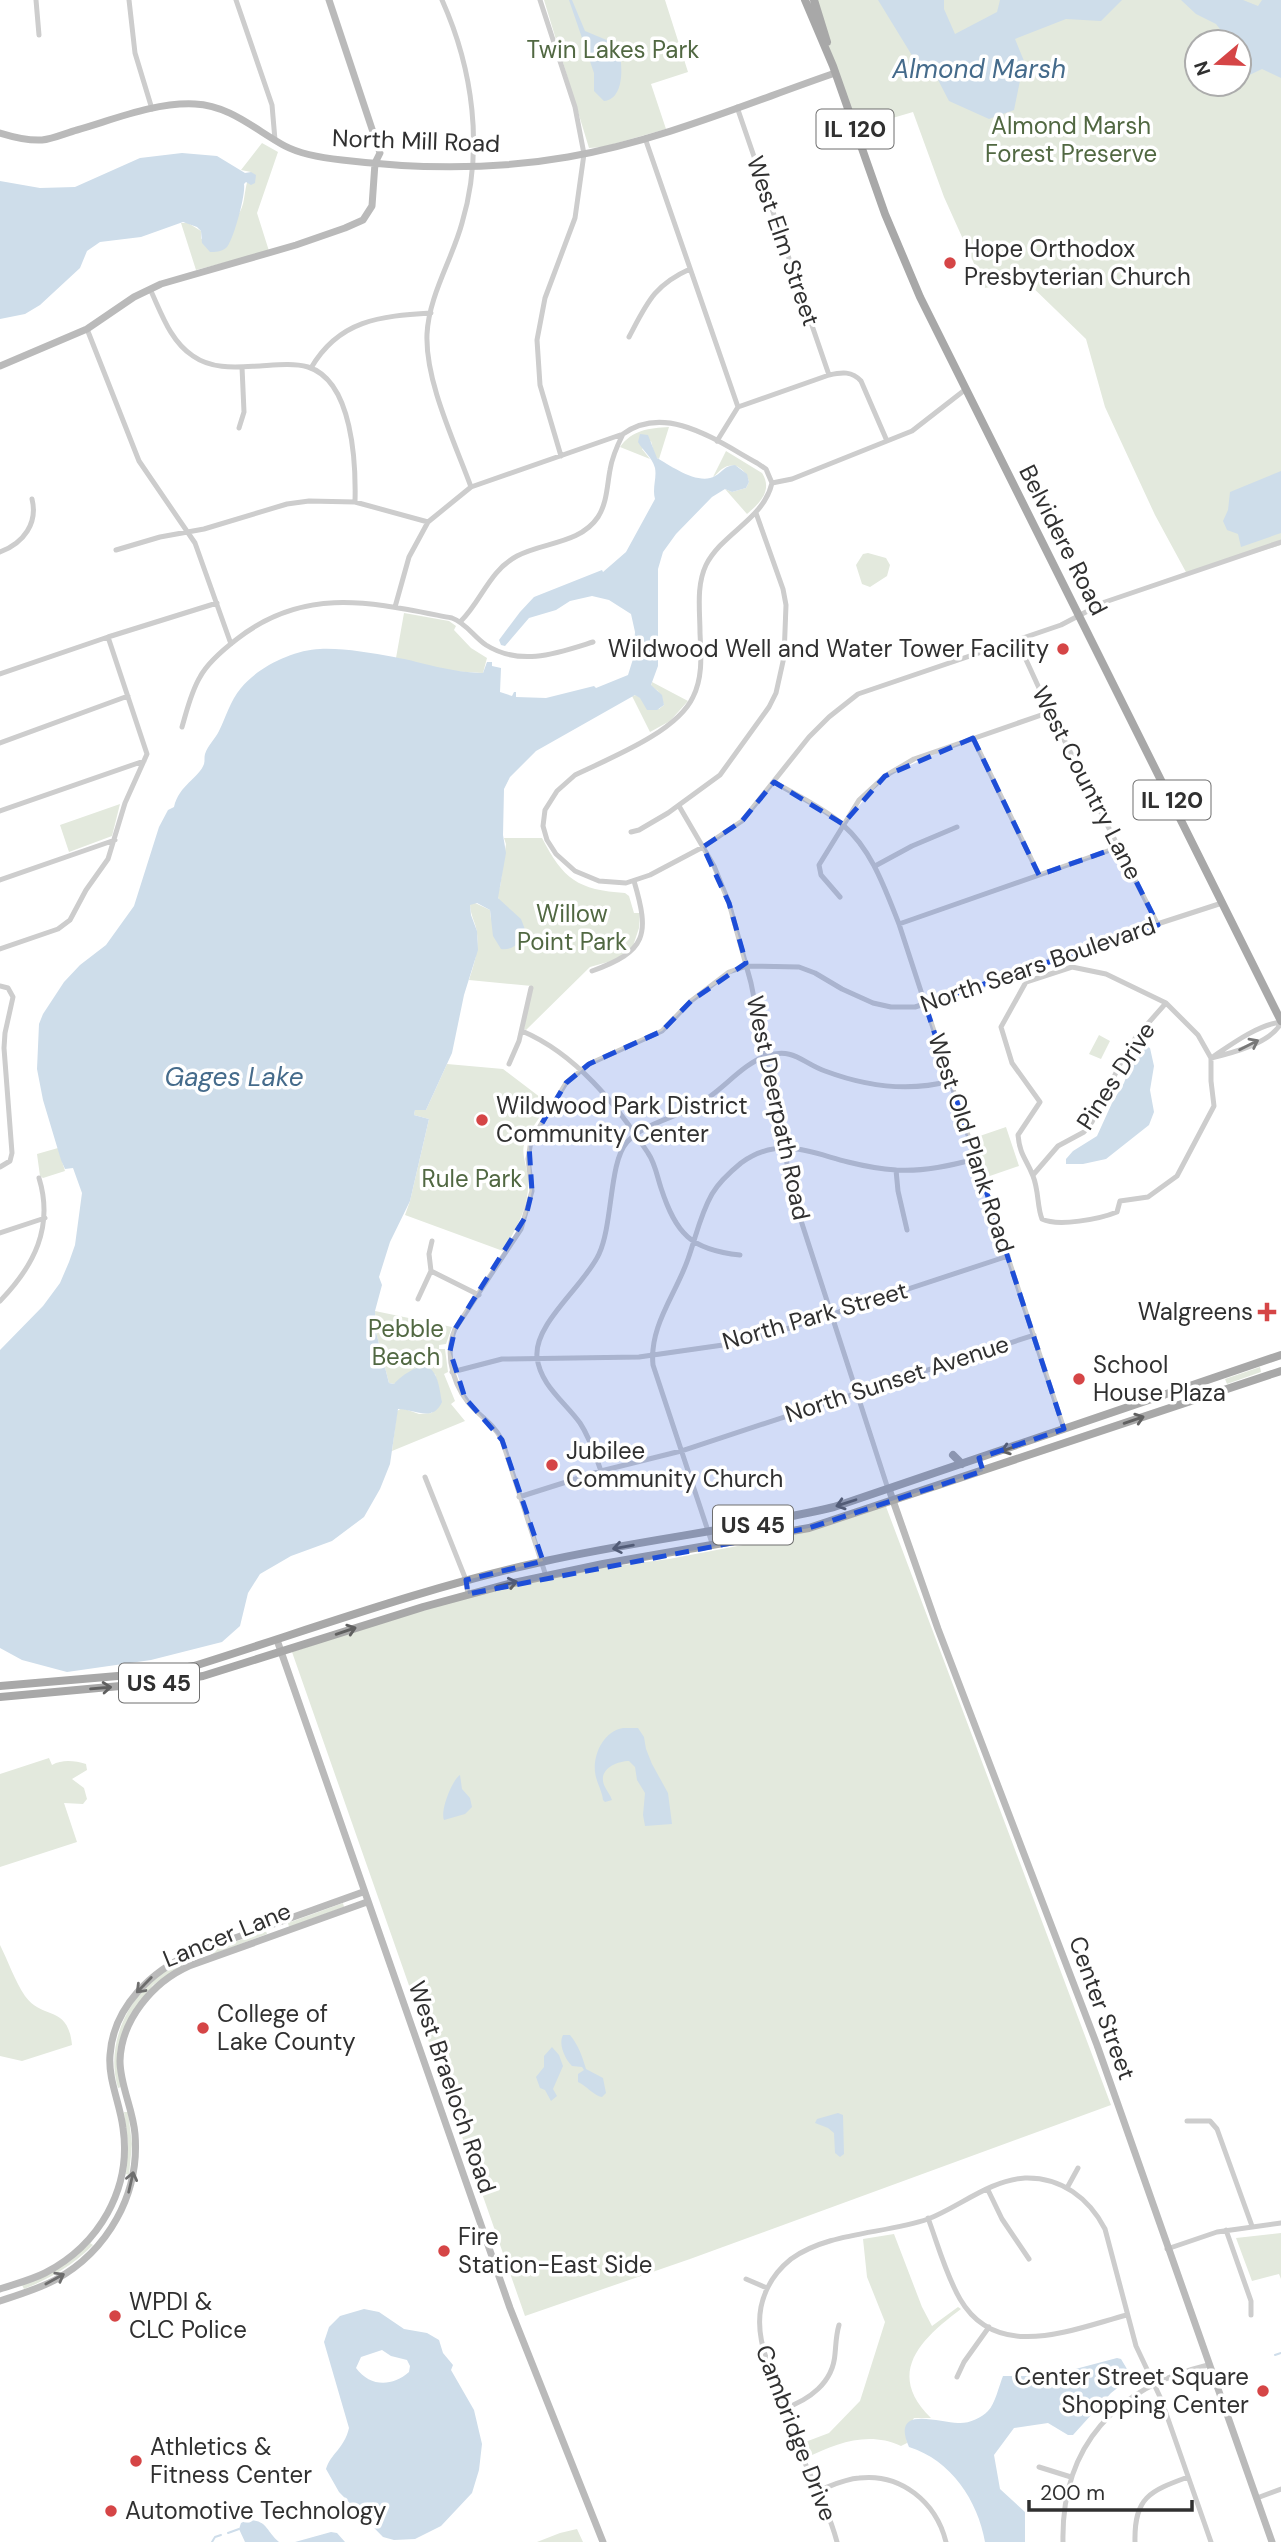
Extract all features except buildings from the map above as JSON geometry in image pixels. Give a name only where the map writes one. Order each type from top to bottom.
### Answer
[{"type":"main road","name":"Belvidere Road","points":[[805,0],[834,69]]},
{"type":"main road","name":"Belvidere Road","points":[[814,0],[834,69],[909,274],[1281,1022]]},
{"type":"main road","name":"US 45","points":[[0,1686],[153,1673],[194,1665],[466,1580],[543,1562],[799,1516],[951,1468],[1281,1355]]},
{"type":"main road","name":"US 45","points":[[0,1697],[203,1676],[468,1594],[546,1576],[809,1528],[1281,1371]]},
{"type":"main road","points":[[979,1458],[983,1471]]},
{"type":"street","points":[[36,0],[39,35]]},
{"type":"street","points":[[129,0],[135,53],[152,108]]},
{"type":"street","points":[[236,0],[272,105],[275,140]]},
{"type":"street","points":[[0,366],[87,329],[150,289],[209,268],[296,245],[363,220],[372,206],[375,163],[380,153],[329,0]]},
{"type":"street","points":[[442,0],[460,42],[470,91],[472,166],[462,224],[433,301],[427,333],[430,368],[471,487]]},
{"type":"street","points":[[540,0],[575,107],[584,154],[575,218],[545,298],[537,340],[540,384],[561,456]]},
{"type":"street","name":"North Mill Road","points":[[0,133],[25,139],[45,139],[152,108],[187,103],[212,106],[306,154],[375,163],[508,165],[584,154],[645,138],[737,107],[834,69]]},
{"type":"street","name":"West Elm Street","points":[[737,107],[829,375]]},
{"type":"street","points":[[645,138],[738,407]]},
{"type":"street","points":[[629,337],[649,298],[671,277],[690,269]]},
{"type":"street","points":[[150,289],[172,334],[184,349],[207,363],[242,367],[285,364],[311,368],[333,387],[352,439],[355,502]]},
{"type":"street","points":[[311,368],[328,342],[350,329],[382,318],[431,313]]},
{"type":"street","points":[[87,329],[139,461],[189,532],[231,644]]},
{"type":"street","points":[[239,428],[244,412],[242,367]]},
{"type":"street","points":[[717,441],[738,407],[843,372],[856,375],[887,441]]},
{"type":"street","points":[[772,483],[792,479],[912,431],[966,389]]},
{"type":"street","points":[[395,607],[409,557],[428,522],[471,487],[623,434],[640,425],[663,421],[682,425],[717,441],[766,469],[772,483],[767,498],[756,513],[721,544],[703,571],[699,595],[700,670],[697,686],[688,706],[665,728],[575,775],[557,791],[545,810],[543,826],[547,840],[567,866],[583,876],[617,883],[650,875],[703,847],[742,821],[815,730],[858,694],[1072,621],[1105,602],[1281,542]]},
{"type":"street","points":[[461,621],[496,571],[509,561],[575,536],[594,523],[604,506],[610,467],[623,434]]},
{"type":"street","points":[[0,551],[16,543],[31,524],[36,513],[32,499]]},
{"type":"street","points":[[116,550],[287,504],[319,500],[355,502],[428,522]]},
{"type":"street","points":[[631,832],[648,826],[679,806],[712,782],[728,766],[769,707],[780,681],[785,657],[786,605],[783,589],[756,513]]},
{"type":"street","points":[[181,727],[202,672],[231,644],[263,622],[320,603],[354,601],[461,621],[493,649],[520,657],[550,655],[593,642]]},
{"type":"street","points":[[0,674],[108,636],[217,603]]},
{"type":"street","points":[[0,949],[58,929],[71,918],[86,890],[108,859],[125,803],[148,754],[108,636]]},
{"type":"street","name":"West Country Lane","points":[[1017,640],[1050,712],[1158,925]]},
{"type":"street","points":[[0,743],[128,696]]},
{"type":"street","points":[[840,897],[821,875],[819,865],[859,800],[885,776],[914,759],[1050,712]]},
{"type":"street","points":[[973,738],[1039,875]]},
{"type":"street","points":[[0,811],[144,761]]},
{"type":"street","name":"West Old Plank Road","points":[[774,782],[843,824],[875,866],[899,924],[1065,1429]]},
{"type":"street","name":"West Deerpath Road","points":[[679,806],[726,894],[747,966],[794,1199],[888,1489]]},
{"type":"street","points":[[875,866],[912,846],[957,827]]},
{"type":"street","points":[[0,880],[115,840]]},
{"type":"street","points":[[899,924],[1119,847]]},
{"type":"street","points":[[592,971],[624,958],[631,953],[639,940],[643,925],[642,908],[634,881]]},
{"type":"street","name":"North Sears Boulevard","points":[[546,1576],[499,1434],[465,1398],[452,1372],[450,1351],[452,1336],[526,1216],[532,1191],[528,1159],[531,1141],[560,1092],[574,1075],[601,1058],[662,1031],[691,1001],[737,968],[799,967],[856,996],[902,1008],[925,1004],[1009,977],[1068,953],[1223,903]]},
{"type":"street","points":[[1072,967],[1106,974],[1166,1003],[1198,1035],[1211,1058],[1210,1081],[1214,1106],[1177,1176],[1148,1197],[1120,1201],[1117,1212],[1106,1217],[1051,1224],[1042,1219],[1039,1212],[1040,1200],[1032,1175],[1020,1152],[1018,1135],[1040,1102],[1012,1063],[1001,1027],[1026,982],[1072,967]]},
{"type":"street","points":[[0,986],[8,988],[13,997],[5,1033],[5,1078],[12,1157],[0,1167]]},
{"type":"street","points":[[509,1064],[522,1031],[531,988]]},
{"type":"street","name":"Pines Drive","points":[[1032,1175],[1058,1146],[1084,1132],[1092,1122],[1125,1054],[1166,1003]]},
{"type":"street","points":[[1211,1058],[1237,1052],[1277,1031],[1281,1022]]},
{"type":"street","points":[[522,1031],[534,1036],[582,1069],[635,1135],[653,1163],[676,1223],[693,1242],[709,1250],[740,1255]]},
{"type":"street","points":[[601,1471],[587,1436],[548,1385],[537,1357],[541,1338],[552,1317],[585,1278],[599,1254],[610,1219],[618,1161],[626,1143],[635,1135],[699,1104],[766,1056],[791,1054],[823,1071],[894,1087],[920,1087],[950,1081]]},
{"type":"street","points":[[713,1546],[652,1356],[656,1329],[684,1271],[699,1220],[713,1192],[746,1159],[782,1147],[813,1152],[849,1163],[896,1170],[930,1169],[975,1159]]},
{"type":"street","points":[[896,1170],[907,1230]]},
{"type":"street","points":[[0,1301],[18,1280],[40,1242],[45,1196],[39,1178]]},
{"type":"street","points":[[0,1233],[44,1217]]},
{"type":"street","points":[[418,1299],[431,1271],[429,1254],[432,1241]]},
{"type":"street","name":"North Park Street","points":[[452,1372],[489,1361],[537,1357],[652,1356],[737,1343],[832,1315],[1008,1256]]},
{"type":"street","points":[[431,1271],[479,1295]]},
{"type":"street","name":"North Sunset Avenue","points":[[519,1497],[601,1471],[681,1451],[1034,1335]]},
{"type":"street","points":[[425,1477],[466,1580],[468,1594]]},
{"type":"street","name":"Center Street","points":[[888,1489],[938,1629],[1097,2045],[1272,2542]]},
{"type":"street","name":"West Braeloch Road","points":[[276,1640],[510,2308],[603,2542]]},
{"type":"street","name":"Lancer Lane","points":[[0,2289],[38,2276],[65,2260],[93,2235],[111,2208],[120,2182],[125,2140],[110,2055],[121,2016],[142,1986],[162,1968],[176,1960],[363,1892]]},
{"type":"street","name":"Lancer Lane","points":[[0,2301],[46,2284],[65,2273],[93,2251],[118,2217],[131,2183],[135,2158],[134,2124],[121,2072],[121,2051],[131,2022],[150,1994],[164,1980],[189,1966],[367,1902]]},
{"type":"street","points":[[1187,2121],[1210,2121],[1217,2129],[1252,2226]]},
{"type":"street","points":[[1068,2188],[1077,2168]]},
{"type":"street","name":"Cambridge Drive","points":[[836,2542],[783,2409],[759,2333],[761,2307],[767,2288],[792,2259],[810,2250],[845,2237],[896,2228],[928,2218],[1007,2182],[1024,2178],[1046,2180],[1068,2188],[1090,2205],[1105,2229],[1136,2346],[1161,2399],[1211,2542]]},
{"type":"street","points":[[988,2190],[1002,2219],[1029,2259]]},
{"type":"street","points":[[928,2218],[961,2301],[981,2323],[989,2327],[1017,2337],[1042,2337],[1127,2315]]},
{"type":"street","points":[[1167,2249],[1226,2230],[1281,2223]]},
{"type":"street","points":[[1226,2230],[1251,2301],[1251,2315]]},
{"type":"street","points":[[746,2279],[767,2288]]},
{"type":"street","points":[[783,2409],[814,2394],[827,2378],[835,2357],[839,2325]]},
{"type":"street","points":[[957,2376],[964,2361],[989,2327]]},
{"type":"street","points":[[1063,2542],[1065,2503],[1071,2477],[1083,2450],[1100,2426],[1129,2398],[1153,2384],[1184,2371],[1208,2365]]},
{"type":"street","points":[[1039,2467],[1071,2477]]},
{"type":"street","points":[[1135,2542],[1136,2517],[1143,2502],[1157,2489],[1188,2477]]},
{"type":"street","points":[[817,2491],[858,2478],[883,2478],[895,2482],[928,2504],[940,2523],[946,2542]]},
{"type":"street","points":[[1257,2498],[1281,2489]]},
{"type":"highlighted area","points":[[973,738],[1039,875],[1119,847],[1158,925],[925,1004],[1064,1429],[979,1458],[983,1471],[809,1528],[468,1594],[466,1580],[543,1561],[502,1440],[465,1398],[450,1351],[455,1329],[526,1216],[532,1191],[529,1145],[566,1083],[589,1064],[662,1031],[691,1001],[746,963],[729,903],[703,847],[742,821],[774,782],[843,824],[885,776]]},
{"type":"green space","name":"Twin Lakes Park","points":[[544,0],[665,0],[688,72],[651,84],[666,129],[603,147],[589,148]]},
{"type":"green space","name":"Almond Marsh Forest Preserve","points":[[814,0],[1281,0],[1281,545],[1187,574],[1155,515],[1105,407],[1086,339],[1025,280],[985,288],[944,197],[913,112],[855,129]]},
{"type":"green space","points":[[262,143],[278,152],[257,213],[269,251],[196,270],[181,223],[188,223],[201,231],[201,239],[234,220],[242,207],[251,172],[241,170]]},
{"type":"green space","points":[[669,427],[659,459],[655,457],[651,441],[642,449],[650,459],[620,447],[630,437],[642,431]]},
{"type":"green space","points":[[726,451],[762,473],[765,479],[764,496],[747,514],[725,489],[732,492],[746,488],[749,482],[743,470],[727,466],[713,477]]},
{"type":"green space","points":[[863,554],[886,558],[890,565],[887,576],[870,587],[862,584],[856,565]]},
{"type":"green space","points":[[404,613],[449,621],[456,626],[454,630],[471,648],[487,658],[483,673],[449,671],[396,658]]},
{"type":"green space","points":[[652,682],[688,701],[670,721],[650,732],[632,696],[636,695],[659,709],[664,705],[658,691],[651,686]]},
{"type":"green space","points":[[120,804],[112,836],[69,852],[60,825]]},
{"type":"green space","name":"Willow Point Park","points":[[504,838],[542,838],[557,863],[574,880],[595,889],[625,893],[629,896],[634,913],[640,913],[639,928],[633,946],[615,960],[590,967],[526,1030],[524,1029],[532,986],[469,980],[476,957],[477,939],[470,904],[473,902],[490,910],[491,919],[499,901],[497,893],[506,844]]},
{"type":"green space","points":[[1099,1035],[1110,1041],[1101,1059],[1089,1054]]},
{"type":"green space","name":"Rule Park","points":[[447,1064],[503,1069],[549,1104],[525,1142],[523,1151],[528,1179],[527,1199],[517,1226],[503,1251],[405,1215],[429,1119],[414,1115],[415,1109],[426,1110]]},
{"type":"green space","points":[[1006,1127],[1019,1166],[984,1178],[971,1139]]},
{"type":"green space","points":[[58,1148],[65,1171],[43,1178],[40,1176],[37,1154]]},
{"type":"green space","name":"Pebble Beach","points":[[375,1311],[452,1327],[446,1344],[439,1345],[439,1349],[445,1349],[448,1372],[444,1374],[455,1401],[451,1404],[465,1421],[392,1451],[397,1411],[402,1408],[419,1414],[432,1413],[438,1385],[435,1374],[409,1373],[394,1384],[389,1383],[376,1332]]},
{"type":"green space","points":[[1260,1367],[1261,1372],[1227,1384],[1225,1379]]},
{"type":"green space","points":[[885,1504],[1111,2105],[690,2259],[525,2316],[292,1652],[474,1592],[554,1574],[669,1559],[785,1537]]},
{"type":"green space","points":[[49,1758],[52,1765],[69,1761],[86,1764],[87,1770],[72,1779],[84,1788],[87,1799],[83,1804],[64,1803],[77,1842],[0,1867],[0,1774]]},
{"type":"green space","points":[[343,1903],[344,1907],[289,1927],[288,1923]]},
{"type":"green space","points":[[266,1931],[267,1934],[211,1955],[209,1951]]},
{"type":"green space","points":[[0,1945],[25,1996],[32,2004],[54,2014],[66,2024],[72,2045],[22,2061],[0,2056]]},
{"type":"green space","points":[[183,1961],[184,1964],[153,1985],[133,2012],[118,2047],[121,2087],[118,2088],[114,2058],[120,2028],[127,2014],[134,2001],[155,1978]]},
{"type":"green space","points":[[124,2112],[128,2112],[132,2144],[129,2175],[126,2174],[128,2143]]},
{"type":"green space","points":[[1281,2233],[1281,2279],[1279,2274],[1252,2281],[1236,2238]]},
{"type":"green space","points":[[894,2234],[932,2326],[958,2307],[961,2309],[922,2345],[910,2372],[911,2386],[917,2402],[931,2418],[914,2418],[906,2430],[907,2443],[901,2446],[877,2439],[865,2439],[841,2444],[806,2458],[800,2444],[829,2433],[860,2401],[885,2322],[867,2277],[863,2239]]},
{"type":"green space","points":[[90,2243],[93,2245],[69,2265],[24,2289],[22,2285],[70,2261]]},
{"type":"green space","points":[[577,2529],[583,2542],[537,2542],[560,2533]]},
{"type":"water","points":[[569,0],[572,0],[585,31],[609,41],[619,51],[621,81],[619,89],[611,99],[604,101],[594,91],[594,73]]},
{"type":"water","name":"Almond Marsh","points":[[878,0],[944,0],[944,9],[955,34],[997,12],[1000,0],[1122,0],[1101,21],[1066,19],[1015,39],[1024,61],[1014,110],[989,119],[949,101],[936,76],[916,62]]},
{"type":"water","points":[[1181,0],[1243,0],[1258,6],[1262,0],[1281,0],[1281,78],[1262,69],[1253,73],[1253,28],[1219,28],[1196,14]]},
{"type":"water","points":[[182,153],[217,156],[245,173],[256,175],[255,183],[244,184],[238,218],[226,248],[210,252],[202,243],[201,231],[183,222],[141,237],[100,242],[87,251],[80,268],[40,305],[25,314],[0,319],[0,181],[40,188],[75,187],[140,158]]},
{"type":"water","name":"Gages Lake","points":[[640,434],[648,435],[657,458],[685,474],[701,479],[708,478],[728,466],[735,465],[747,474],[749,482],[746,488],[732,492],[725,489],[712,497],[676,534],[663,552],[658,569],[658,666],[651,685],[662,695],[664,705],[657,710],[647,710],[635,695],[536,751],[510,777],[504,789],[503,835],[506,853],[498,898],[521,919],[526,932],[516,945],[501,949],[493,936],[490,910],[477,903],[470,905],[477,931],[478,950],[464,995],[452,1053],[426,1110],[415,1110],[414,1115],[429,1119],[410,1201],[390,1242],[379,1277],[382,1285],[375,1311],[376,1332],[389,1383],[394,1384],[407,1373],[425,1367],[434,1373],[437,1379],[442,1402],[434,1412],[428,1413],[398,1409],[390,1464],[364,1517],[332,1541],[291,1556],[260,1574],[248,1593],[240,1626],[222,1642],[151,1660],[67,1672],[22,1660],[0,1648],[0,1350],[43,1306],[60,1283],[75,1245],[82,1193],[73,1168],[65,1169],[61,1160],[43,1100],[37,1069],[39,1024],[43,1014],[64,982],[80,965],[106,945],[134,906],[159,827],[168,810],[174,807],[180,793],[204,764],[206,751],[237,693],[248,680],[266,667],[288,656],[320,649],[366,652],[448,669],[483,673],[487,662],[492,662],[492,666],[501,668],[500,692],[512,696],[516,692],[516,697],[546,698],[594,686],[596,688],[628,675],[633,659],[635,632],[631,614],[609,600],[592,596],[570,601],[556,610],[529,618],[505,646],[501,645],[499,640],[534,597],[602,570],[603,572],[626,552],[655,499],[655,468],[638,442]]},
{"type":"water","points":[[1281,471],[1281,533],[1241,547],[1238,534],[1227,530],[1223,521],[1228,510],[1230,492]]},
{"type":"water","points":[[1148,1047],[1154,1066],[1150,1090],[1154,1112],[1149,1125],[1106,1159],[1083,1164],[1066,1164],[1066,1159],[1073,1151],[1097,1136],[1124,1083],[1134,1055]]},
{"type":"water","points":[[623,1728],[638,1728],[644,1737],[652,1764],[668,1793],[672,1824],[645,1826],[645,1793],[637,1780],[635,1767],[629,1761],[619,1762],[606,1770],[604,1785],[612,1800],[603,1800],[596,1776],[596,1758],[605,1738]]},
{"type":"water","points":[[460,1775],[462,1789],[470,1798],[472,1807],[465,1814],[444,1820],[448,1796]]},
{"type":"water","points":[[563,2035],[570,2035],[573,2039],[586,2069],[603,2078],[606,2093],[602,2097],[578,2082],[578,2074],[584,2070],[582,2067],[572,2066],[567,2059],[562,2047]]},
{"type":"water","points":[[552,2047],[563,2066],[553,2089],[557,2096],[551,2101],[545,2090],[540,2088],[536,2077],[544,2067],[544,2056]]},
{"type":"water","points":[[838,2113],[843,2115],[844,2154],[840,2157],[835,2153],[834,2133],[815,2123],[817,2119]]},
{"type":"water","points":[[364,2309],[379,2312],[404,2329],[427,2333],[439,2340],[443,2353],[453,2365],[451,2370],[474,2410],[482,2444],[479,2470],[472,2493],[441,2526],[415,2539],[394,2540],[383,2537],[339,2492],[326,2469],[349,2428],[324,2342],[329,2327],[340,2316]],"holes":[[[382,2350],[391,2356],[407,2360],[410,2366],[409,2372],[396,2380],[374,2382],[356,2368],[361,2357]]]},
{"type":"water","points":[[1121,2359],[1130,2374],[1129,2379],[1111,2393],[1073,2435],[1068,2435],[1048,2423],[1014,2428],[994,2455],[1000,2489],[1025,2512],[1025,2542],[985,2542],[969,2497],[950,2472],[938,2462],[909,2447],[905,2434],[906,2425],[919,2419],[962,2423],[978,2418],[990,2408],[1003,2376],[1049,2376]]},
{"type":"water","points":[[247,2520],[263,2524],[279,2542],[245,2542],[239,2529],[241,2523]]},
{"type":"water","points":[[331,2532],[337,2533],[345,2542],[295,2542]]},
{"type":"waterway","points":[[1275,2355],[1281,2353]]},
{"type":"waterway","points":[[228,2533],[239,2529]]},
{"type":"waterway","points":[[212,2542],[215,2537],[221,2535]]},
{"type":"place","name":"Hope Orthodox Presbyterian Church","points":[[950,263]]},
{"type":"place","name":"Wildwood Well and Water Tower Facility","points":[[1063,649]]},
{"type":"place","name":"Wildwood Park District Community Center","points":[[482,1120]]},
{"type":"place","name":"Walgreens","points":[[1267,1312]]},
{"type":"place","name":"School House Plaza","points":[[1079,1379]]},
{"type":"place","name":"Jubilee Community Church","points":[[552,1465]]},
{"type":"place","name":"College of Lake County","points":[[203,2028]]},
{"type":"place","name":"Fire Station-East Side","points":[[444,2251]]},
{"type":"place","name":"WPDI & CLC Police","points":[[115,2316]]},
{"type":"place","name":"Center Street Square Shopping Center","points":[[1263,2391]]},
{"type":"place","name":"Athletics & Fitness Center","points":[[136,2461]]},
{"type":"place","name":"Automotive Technology","points":[[111,2511]]}]
